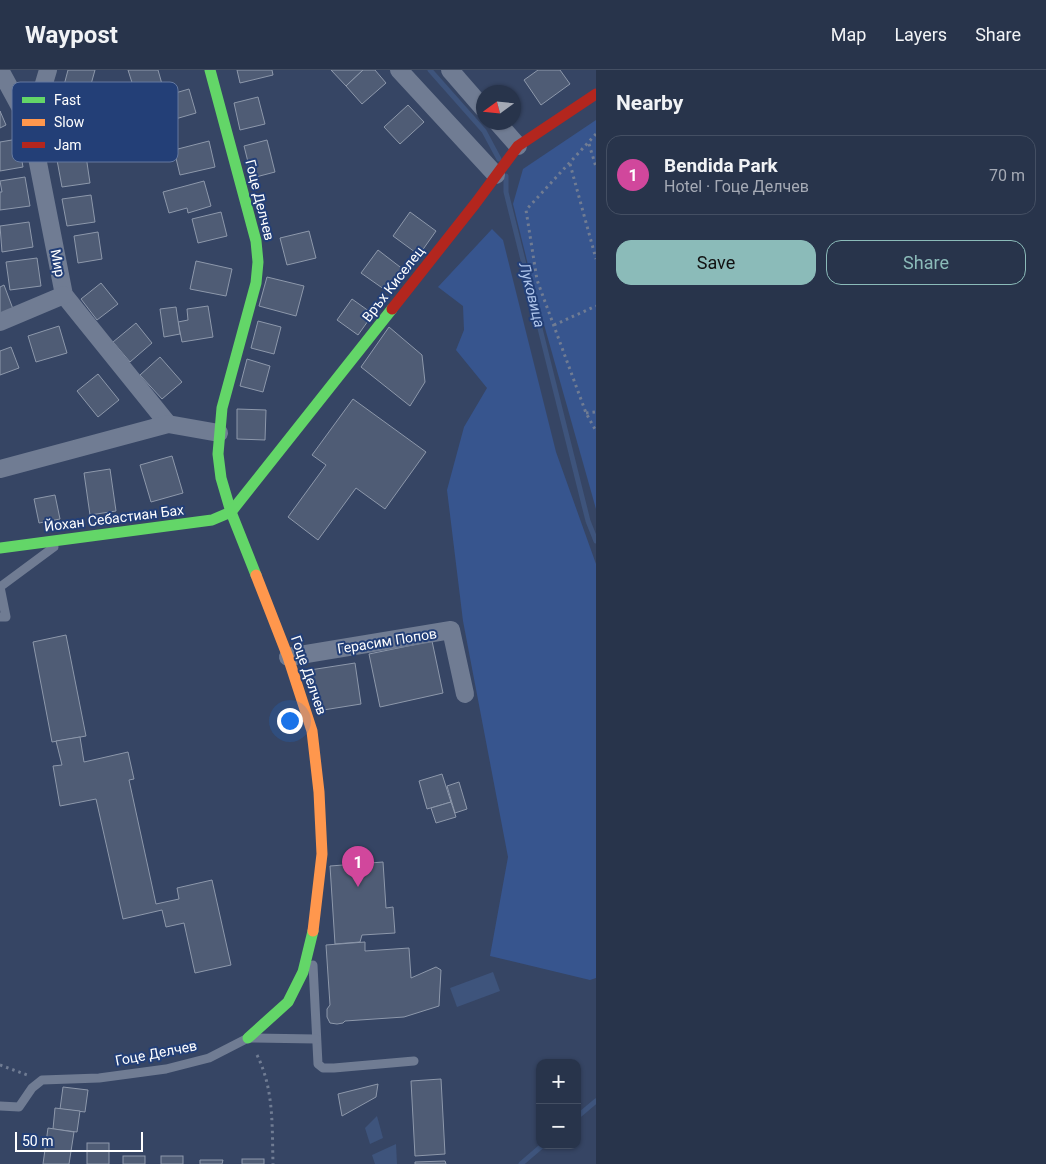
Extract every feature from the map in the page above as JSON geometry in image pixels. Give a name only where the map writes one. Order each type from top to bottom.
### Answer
[{"type":"street","points":[[0,70],[12,92]]},
{"type":"street","name":"Мир","points":[[44,82],[48,70]]},
{"type":"street","name":"Гоце Делчев","points":[[210,70],[256,241],[258,262],[256,283],[222,408],[218,433],[221,478],[231,512],[288,657],[312,731],[319,792],[322,854],[312,937],[303,972],[288,1002],[248,1038]]},
{"type":"street","points":[[400,70],[498,172]]},
{"type":"street","points":[[450,70],[476,99]]},
{"type":"street","name":"Връх Киселец","points":[[231,512],[515,151],[596,94]]},
{"type":"street","points":[[502,130],[515,151]]},
{"type":"street","name":"Мир","points":[[38,162],[64,295],[168,424]]},
{"type":"street","points":[[0,322],[64,295]]},
{"type":"street","points":[[0,469],[168,424],[218,433]]},
{"type":"street","name":"Йохан Себастиан Бах","points":[[0,548],[212,520],[231,512]]},
{"type":"street","name":"Герасим Попов","points":[[288,657],[451,630],[465,694]]},
{"type":"lane","points":[[0,618],[6,617],[0,587],[65,539]]},
{"type":"lane","points":[[312,937],[318,1064],[323,1068],[414,1061]]},
{"type":"lane","points":[[248,1038],[316,1039]]},
{"type":"lane","name":"Гоце Делчев","points":[[42,1080],[119,1076],[166,1068],[209,1058],[248,1038]]},
{"type":"lane","points":[[0,1106],[19,1107],[32,1088],[42,1080]]},
{"type":"path","points":[[596,134],[526,210],[537,280],[586,414],[596,431]]},
{"type":"path","points":[[589,143],[596,167]]},
{"type":"path","points":[[570,164],[596,259]]},
{"type":"path","points":[[554,325],[596,306]]},
{"type":"path","points":[[586,414],[596,412]]},
{"type":"path","points":[[248,1038],[264,1070],[272,1104],[273,1164]]},
{"type":"path","points":[[0,1065],[42,1080]]},
{"type":"shaded area","points":[[596,120],[596,509],[534,289],[513,204],[523,169]]},
{"type":"shaded area","points":[[492,229],[503,240],[556,452],[596,564],[596,978],[590,980],[490,956],[508,857],[463,621],[447,490],[464,427],[487,388],[456,350],[464,330],[463,306],[438,287]]},
{"type":"shaded area","points":[[493,972],[500,991],[457,1007],[450,988]]},
{"type":"shaded area","points":[[377,1116],[383,1138],[370,1144],[365,1128]]},
{"type":"shaded area","points":[[396,1144],[397,1164],[375,1164],[372,1155]]},
{"type":"building","points":[[68,70],[95,70],[92,82],[65,82]]},
{"type":"building","points":[[128,70],[158,70],[161,82],[132,82]]},
{"type":"building","points":[[237,70],[272,70],[273,75],[240,83]]},
{"type":"building","points":[[331,70],[363,70],[346,86]]},
{"type":"building","points":[[363,70],[375,70],[386,83],[362,104],[346,86]]},
{"type":"building","points":[[538,70],[560,70],[570,84],[541,105],[524,80]]},
{"type":"building","points":[[189,89],[196,113],[178,118],[178,92]]},
{"type":"building","points":[[258,97],[265,124],[240,130],[234,103]]},
{"type":"building","points":[[408,105],[424,122],[400,144],[384,127]]},
{"type":"building","points":[[0,111],[6,125],[0,128]]},
{"type":"building","points":[[12,140],[12,162],[22,162],[23,167],[0,171],[0,142]]},
{"type":"building","points":[[267,140],[275,172],[252,178],[244,146]]},
{"type":"building","points":[[209,141],[215,167],[180,175],[177,162],[178,149]]},
{"type":"building","points":[[57,162],[87,162],[90,183],[62,187]]},
{"type":"building","points":[[25,177],[30,206],[0,210],[0,192],[2,192],[0,181]]},
{"type":"building","points":[[204,181],[211,206],[188,213],[187,208],[169,213],[163,192]]},
{"type":"building","points":[[91,195],[95,222],[67,226],[62,199]]},
{"type":"building","points":[[221,212],[227,236],[198,243],[192,219]]},
{"type":"building","points":[[410,212],[436,231],[419,255],[393,236]]},
{"type":"building","points":[[29,222],[33,247],[2,252],[0,226]]},
{"type":"building","points":[[309,231],[316,258],[287,265],[280,238]]},
{"type":"building","points":[[98,232],[102,259],[78,263],[74,236]]},
{"type":"building","points":[[378,250],[404,270],[388,292],[361,273]]},
{"type":"building","points":[[37,258],[41,286],[10,290],[6,262]]},
{"type":"building","points":[[196,261],[232,269],[226,296],[190,289]]},
{"type":"building","points":[[267,277],[304,286],[296,316],[259,306]]},
{"type":"building","points":[[101,283],[118,304],[97,320],[81,299]]},
{"type":"building","points":[[4,285],[13,309],[0,314],[0,287]]},
{"type":"building","points":[[352,299],[373,314],[358,335],[337,320]]},
{"type":"building","points":[[208,306],[213,337],[182,342],[178,322],[188,320],[187,309]]},
{"type":"building","points":[[176,307],[180,334],[164,337],[160,309]]},
{"type":"building","points":[[258,321],[281,327],[274,354],[251,348]]},
{"type":"building","points":[[136,323],[152,343],[130,362],[113,342]]},
{"type":"building","points":[[59,326],[67,353],[36,362],[28,336]]},
{"type":"building","points":[[389,327],[422,355],[425,382],[410,406],[361,367]]},
{"type":"building","points":[[11,347],[19,368],[0,375],[0,351]]},
{"type":"building","points":[[160,357],[182,382],[162,399],[140,375]]},
{"type":"building","points":[[247,359],[270,366],[263,392],[240,386]]},
{"type":"building","points":[[98,374],[119,400],[98,417],[77,391]]},
{"type":"building","points":[[353,399],[426,452],[385,509],[356,488],[318,540],[288,517],[326,465],[312,455]]},
{"type":"building","points":[[237,409],[266,410],[265,440],[237,439]]},
{"type":"building","points":[[172,456],[183,493],[151,502],[140,465]]},
{"type":"building","points":[[110,469],[116,511],[90,515],[84,473]]},
{"type":"building","points":[[55,495],[60,519],[39,523],[34,499]]},
{"type":"building","points":[[66,635],[86,736],[52,742],[33,642]]},
{"type":"building","points":[[432,641],[443,693],[380,707],[369,654]]},
{"type":"building","points":[[355,663],[361,704],[317,711],[310,670]]},
{"type":"building","points":[[80,737],[84,762],[128,752],[134,779],[129,780],[156,904],[179,899],[177,888],[212,880],[231,965],[195,973],[184,923],[166,927],[162,910],[123,919],[96,799],[60,806],[53,766],[62,765],[56,741]]},
{"type":"building","points":[[442,774],[451,802],[427,809],[419,781]]},
{"type":"building","points":[[459,782],[467,809],[455,813],[447,786]]},
{"type":"building","points":[[451,802],[456,817],[436,823],[431,808]]},
{"type":"building","points":[[383,862],[386,908],[393,907],[395,933],[362,935],[360,942],[335,944],[330,866]]},
{"type":"building","points":[[365,942],[365,951],[409,948],[411,978],[436,967],[441,970],[439,1006],[404,1017],[345,1021],[337,1024],[330,1023],[327,1017],[327,1009],[330,1005],[326,945]]},
{"type":"building","points":[[441,1079],[445,1154],[415,1156],[411,1081]]},
{"type":"building","points":[[378,1084],[376,1097],[342,1116],[338,1094]]},
{"type":"building","points":[[63,1087],[88,1090],[85,1112],[60,1109]]},
{"type":"building","points":[[55,1108],[80,1111],[77,1132],[53,1129]]},
{"type":"building","points":[[48,1128],[74,1132],[69,1164],[43,1164]]},
{"type":"building","points":[[87,1143],[109,1143],[109,1164],[87,1164]]},
{"type":"building","points":[[123,1156],[145,1156],[145,1164],[123,1164]]},
{"type":"building","points":[[161,1156],[183,1156],[183,1164],[161,1164]]},
{"type":"building","points":[[242,1159],[264,1159],[264,1164],[242,1164]]},
{"type":"building","points":[[200,1160],[223,1160],[222,1164],[200,1164]]},
{"type":"building","points":[[445,1161],[446,1164],[415,1164],[415,1162]]},
{"type":"waterway","name":"Луковица","points":[[430,70],[484,131],[499,159]]},
{"type":"waterway","name":"Луковица","points":[[506,176],[506,192],[588,521],[596,541]]},
{"type":"waterway","name":"Луковица","points":[[581,1114],[596,1101]]},
{"type":"waterway","name":"Луковица","points":[[521,1164],[538,1149]]},
{"type":"traffic: fast","points":[[210,70],[256,241],[258,262],[256,283],[222,408],[218,454],[221,478],[231,512],[256,575]]},
{"type":"traffic: fast","points":[[0,548],[212,520],[231,512],[392,309]]},
{"type":"traffic: fast","points":[[248,1038],[288,1002],[303,972],[313,931]]},
{"type":"traffic: slow","points":[[256,575],[288,657],[312,731],[319,792],[322,854],[313,931]]},
{"type":"traffic: jam","points":[[392,309],[518,146],[596,94]]},
{"type":"place","name":"Bendida Park","points":[[358,887]]}]
